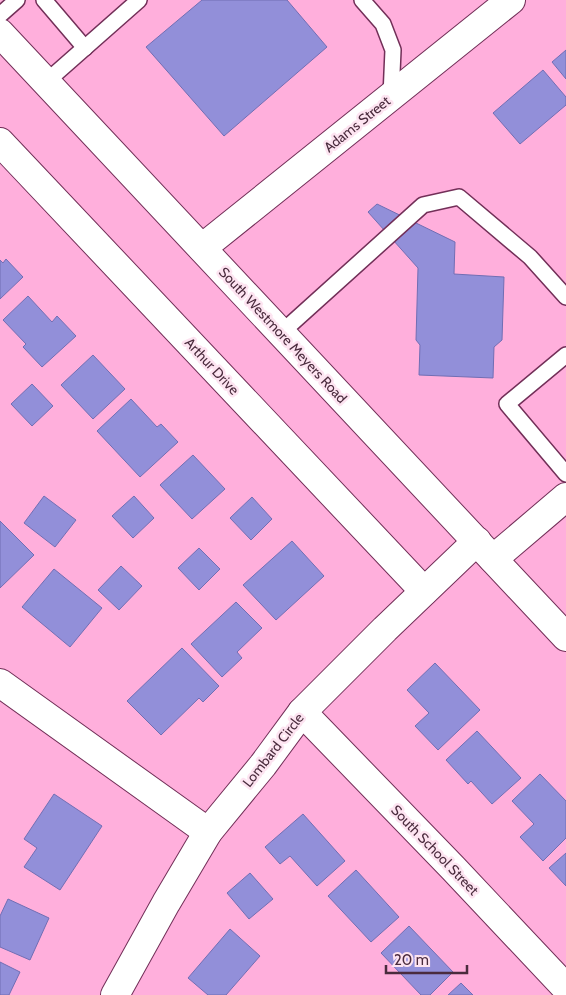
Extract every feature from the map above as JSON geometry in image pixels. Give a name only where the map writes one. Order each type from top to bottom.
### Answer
[{"type":"street","name":"Adams Street","points":[[202,248],[511,0]]},
{"type":"street","name":"South Westmore Meyers Road","points":[[0,33],[566,637]]},
{"type":"street","name":"Arthur Drive","points":[[0,142],[424,591]]},
{"type":"street","name":"Lombard Circle","points":[[115,995],[208,832],[263,765],[302,712],[424,591],[566,497]]},
{"type":"street","points":[[0,683],[208,832]]},
{"type":"street","name":"South School Street","points":[[302,712],[566,988]]},
{"type":"lane","points":[[0,15],[17,0]]},
{"type":"lane","points":[[44,0],[85,48]]},
{"type":"lane","points":[[46,82],[139,0]]},
{"type":"lane","points":[[362,0],[383,24],[393,50],[391,96]]},
{"type":"lane","points":[[281,333],[422,205],[459,197],[530,256],[566,297]]},
{"type":"lane","points":[[566,355],[507,404],[566,474]]},
{"type":"building","points":[[202,0],[287,0],[327,47],[224,136],[146,47]]},
{"type":"building","points":[[566,50],[566,79],[552,62]]},
{"type":"building","points":[[543,70],[566,97],[566,105],[520,144],[493,113]]},
{"type":"building","points":[[377,204],[455,242],[454,274],[504,277],[502,340],[494,347],[493,378],[419,375],[420,345],[416,340],[418,268],[368,212]]},
{"type":"building","points":[[6,259],[23,277],[0,299],[0,260],[3,263]]},
{"type":"building","points":[[28,296],[52,322],[57,316],[76,336],[42,367],[23,347],[26,344],[3,320]]},
{"type":"building","points":[[93,355],[125,389],[93,419],[61,385]]},
{"type":"building","points":[[32,384],[53,406],[32,426],[11,404]]},
{"type":"building","points":[[131,399],[157,427],[161,424],[178,442],[140,477],[97,431]]},
{"type":"building","points":[[193,455],[225,489],[192,519],[160,485]]},
{"type":"building","points":[[44,496],[76,520],[55,547],[24,523]]},
{"type":"building","points":[[134,496],[154,518],[133,538],[112,516]]},
{"type":"building","points":[[252,497],[272,519],[251,540],[230,518]]},
{"type":"building","points":[[0,521],[34,555],[0,588]]},
{"type":"building","points":[[292,541],[324,576],[276,620],[243,585]]},
{"type":"building","points":[[199,548],[220,569],[199,590],[178,568]]},
{"type":"building","points":[[121,566],[142,586],[119,610],[98,590]]},
{"type":"building","points":[[54,569],[102,608],[70,647],[22,607]]},
{"type":"building","points":[[236,602],[262,628],[237,652],[242,658],[222,677],[191,644]]},
{"type":"building","points":[[182,648],[219,686],[203,702],[199,698],[161,735],[127,701]]},
{"type":"building","points":[[435,663],[480,710],[438,750],[415,726],[429,713],[407,690]]},
{"type":"building","points":[[477,731],[521,778],[492,804],[471,781],[468,784],[446,760]]},
{"type":"building","points":[[540,774],[566,801],[566,838],[543,861],[520,837],[534,824],[512,801]]},
{"type":"building","points":[[54,794],[102,826],[60,890],[24,867],[37,848],[24,839]]},
{"type":"building","points":[[303,814],[345,861],[317,886],[290,856],[280,864],[265,847]]},
{"type":"building","points":[[566,853],[566,886],[549,868]]},
{"type":"building","points":[[356,870],[399,917],[371,942],[328,896]]},
{"type":"building","points":[[250,873],[273,899],[249,919],[227,893]]},
{"type":"building","points":[[8,899],[49,918],[30,960],[0,947],[0,916]]},
{"type":"building","points":[[409,926],[453,972],[430,995],[421,995],[381,953]]},
{"type":"building","points":[[230,929],[260,956],[226,995],[208,995],[188,978]]},
{"type":"building","points":[[0,962],[20,972],[9,995],[0,995]]},
{"type":"building","points":[[461,983],[473,995],[448,995]]}]
